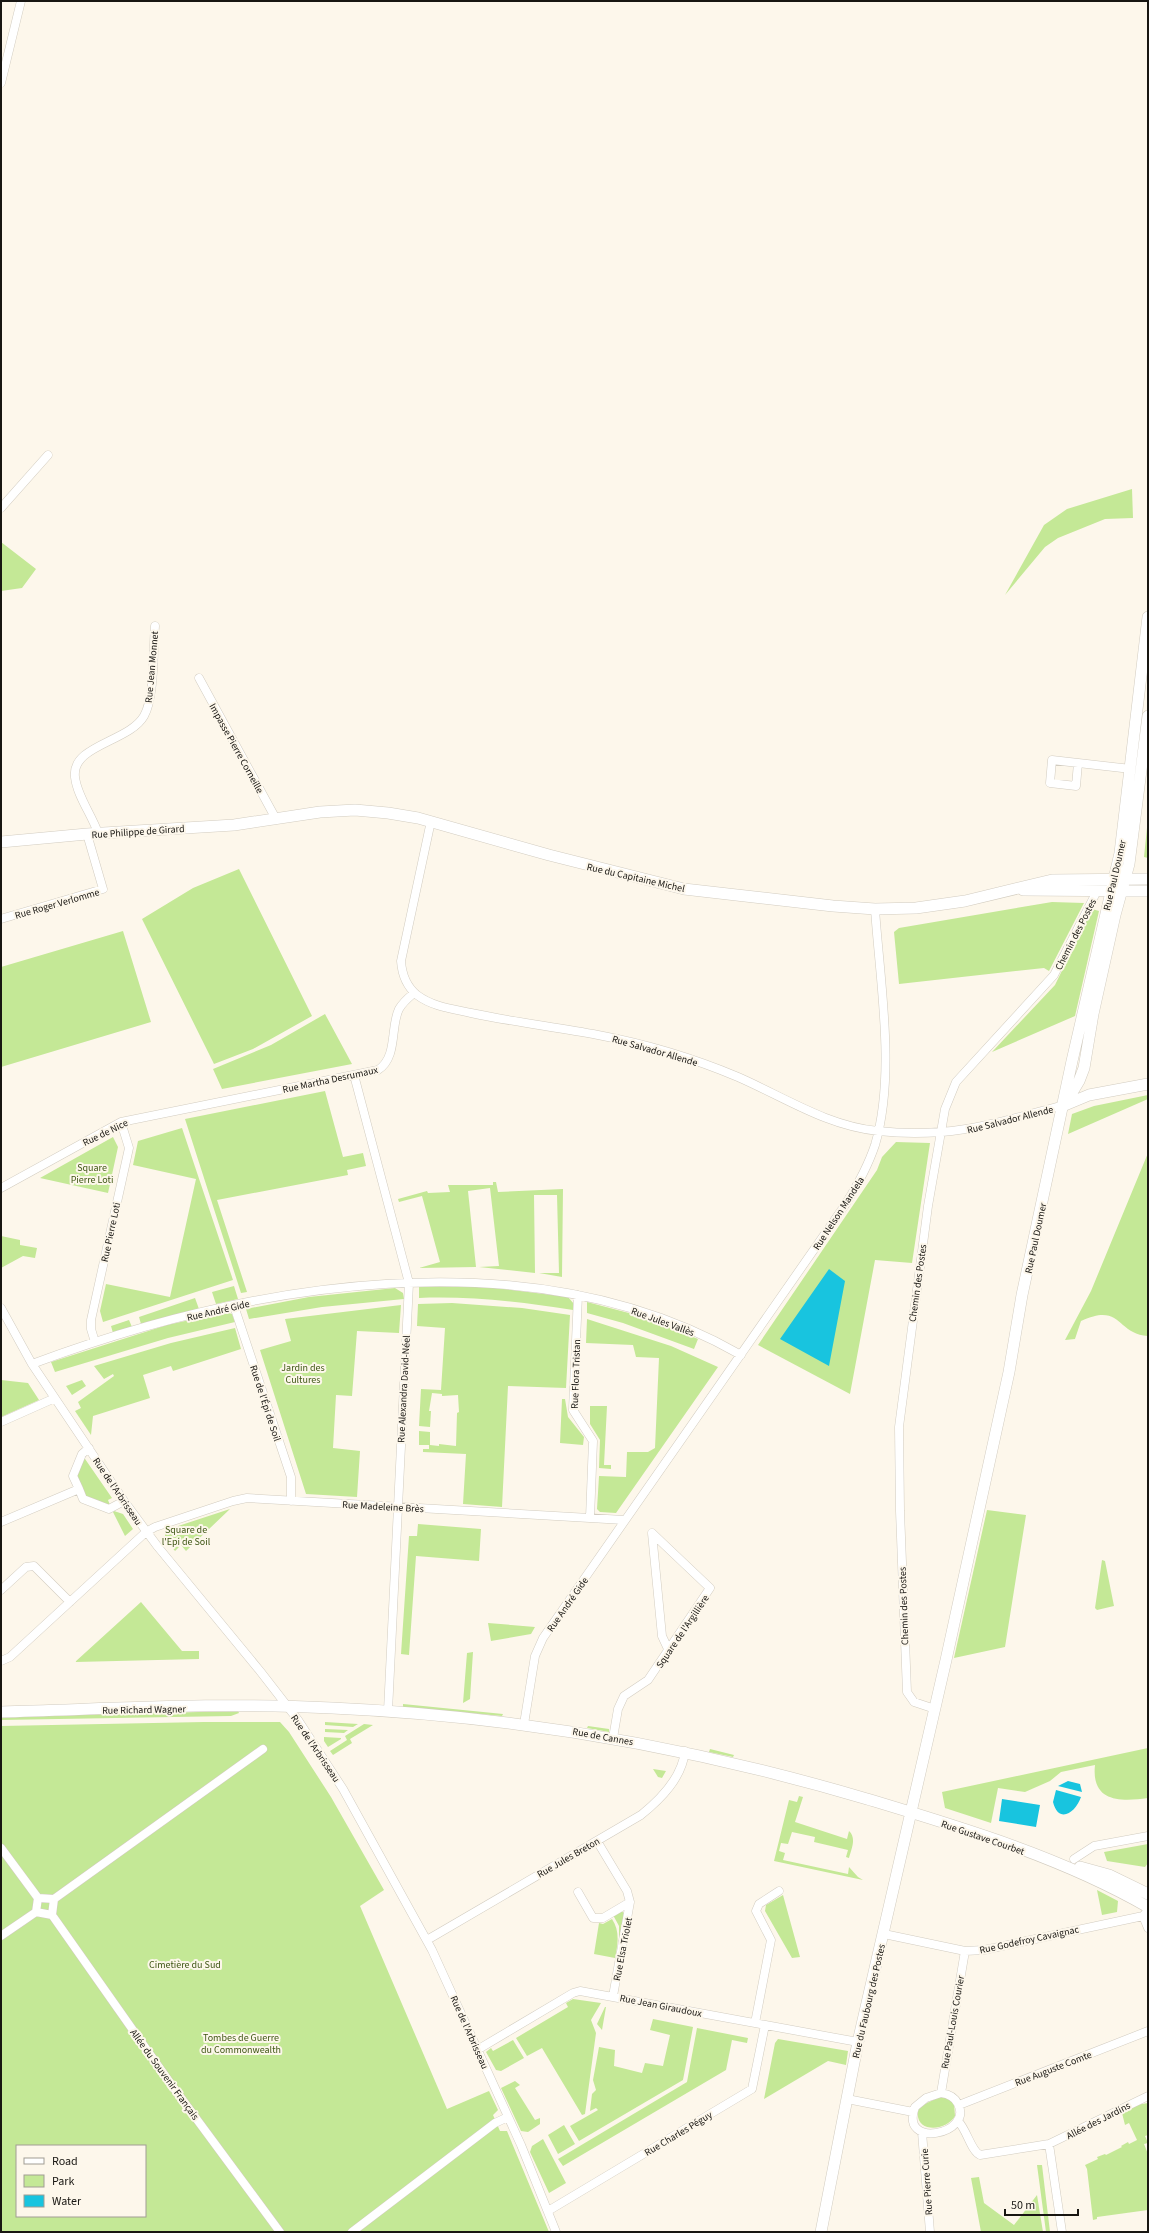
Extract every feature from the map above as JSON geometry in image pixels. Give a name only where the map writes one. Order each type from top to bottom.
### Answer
[{"type":"main road","name":"Rue Paul Doumer","points":[[935,1709],[1009,1372],[1022,1295],[1110,891],[1121,847],[1148,617]]},
{"type":"main road","name":"Rue Paul Doumer","points":[[1064,1105],[1076,1087],[1084,1068],[1090,1026],[1126,879],[1148,716]]},
{"type":"main road","name":"Rue du Capitaine Michel","points":[[276,819],[320,812],[356,810],[404,815],[431,821],[549,855],[684,888],[875,909],[937,906],[1000,893],[1029,884],[1052,880],[1114,878],[1148,879]]},
{"type":"main road","name":"Rue Philippe de Girard","points":[[1,842],[92,834],[234,825],[276,819]]},
{"type":"main road","name":"Rue du Capitaine Michel","points":[[1000,893],[1033,890],[1148,891]]},
{"type":"main road","points":[[1064,1105],[1090,1095],[1148,1084]]},
{"type":"main road","name":"Rue de Cannes","points":[[287,1707],[388,1711],[524,1724],[613,1738],[685,1752],[775,1773],[910,1812]]},
{"type":"main road","name":"Rue Richard Wagner","points":[[1,1712],[287,1707]]},
{"type":"main road","name":"Rue du Faubourg des Postes","points":[[820,2232],[858,2042],[935,1709]]},
{"type":"main road","name":"Rue Gustave Courbet","points":[[910,1812],[1056,1861],[1110,1875],[1148,1894]]},
{"type":"main road","name":"Rue Gustave Courbet","points":[[1056,1861],[1146,1911]]},
{"type":"street","points":[[1,83],[21,1]]},
{"type":"street","points":[[1,508],[48,455]]},
{"type":"street","name":"Rue Jean Monnet","points":[[92,834],[78,788],[75,769],[81,756],[132,730],[144,716],[150,700],[155,626]]},
{"type":"street","name":"Impasse Pierre Corneille","points":[[199,678],[276,819]]},
{"type":"street","points":[[1078,763],[1131,769]]},
{"type":"street","name":"Rue Salvador Allende","points":[[431,821],[402,957],[404,979],[414,993],[426,1001],[447,1008],[493,1018],[620,1039],[665,1051],[729,1074],[815,1114],[852,1126],[878,1131],[940,1133],[988,1126],[1064,1105]]},
{"type":"street","name":"Rue Roger Verlomme","points":[[1,919],[103,889],[92,834]]},
{"type":"street","name":"Chemin des Postes","points":[[935,1709],[914,1702],[907,1692],[899,1464],[900,1422],[907,1355],[940,1133],[945,1109],[956,1082],[1054,974],[1097,891]]},
{"type":"street","name":"Rue Nelson Mandela","points":[[741,1355],[855,1189],[869,1160],[878,1131],[884,1094],[885,1066],[875,909]]},
{"type":"street","name":"Rue Martha Desrumaux","points":[[243,1097],[378,1070],[385,1065],[389,1057],[398,1010],[414,993]]},
{"type":"street","name":"Rue Alexandra David-Néel","points":[[354,1075],[409,1283],[392,1596],[394,1620],[388,1711]]},
{"type":"street","name":"Rue de Nice","points":[[1,1188],[121,1122],[243,1097]]},
{"type":"street","name":"Rue Pierre Loti","points":[[95,1342],[91,1329],[91,1320],[129,1148],[121,1122]]},
{"type":"street","name":"Rue Jules Vallès","points":[[409,1283],[449,1281],[502,1284],[578,1295],[665,1320],[706,1337],[741,1355]]},
{"type":"street","name":"Rue André Gide","points":[[32,1364],[95,1342],[142,1328],[234,1306],[310,1292],[409,1283]]},
{"type":"street","name":"Rue Flora Tristan","points":[[578,1295],[573,1410],[593,1441],[590,1518]]},
{"type":"street","name":"Rue de l'Épi de Soil","points":[[234,1306],[291,1477],[292,1501]]},
{"type":"street","name":"Rue de l'Arbrisseau","points":[[1,1308],[32,1364],[146,1532],[260,1671],[315,1744],[344,1789],[428,1940],[508,2117],[556,2232]]},
{"type":"street","name":"Rue André Gide","points":[[524,1724],[533,1664],[539,1644],[624,1520],[642,1497],[741,1355]]},
{"type":"street","points":[[1,1422],[55,1398]]},
{"type":"street","points":[[89,1448],[82,1454],[73,1476],[83,1498],[109,1509],[124,1501]]},
{"type":"street","points":[[1,1522],[79,1489]]},
{"type":"street","name":"Rue Madeleine Brès","points":[[1,1661],[10,1656],[146,1532],[155,1527],[238,1499],[624,1520]]},
{"type":"street","name":"Square de l'Argillière","points":[[613,1738],[618,1709],[624,1696],[648,1680],[669,1651],[710,1588],[652,1533],[662,1636],[669,1651]]},
{"type":"street","points":[[1,1590],[26,1568],[34,1566],[70,1602]]},
{"type":"street","points":[[38,1898],[54,1899],[263,1749]]},
{"type":"street","name":"Rue Jules Breton","points":[[428,1940],[641,1814],[660,1798],[679,1772],[685,1752]]},
{"type":"street","points":[[1074,1859],[1094,1846],[1148,1836]]},
{"type":"street","points":[[597,1840],[627,1891],[630,1902]]},
{"type":"street","points":[[1,1848],[38,1898],[36,1912]]},
{"type":"street","points":[[755,2023],[771,1940],[756,1911],[759,1904],[779,1891]]},
{"type":"street","name":"Rue Elsa Triolet","points":[[578,1892],[593,1918],[603,1918],[630,1902]]},
{"type":"street","points":[[1,1936],[36,1912],[52,1915],[54,1899]]},
{"type":"street","name":"Rue Elsa Triolet","points":[[613,1996],[630,1902]]},
{"type":"street","points":[[1146,1911],[1148,1928]]},
{"type":"street","name":"Rue Godefroy Cavaignac","points":[[884,1934],[965,1951],[984,1950],[1146,1911]]},
{"type":"street","name":"Allée du Souvenir Français","points":[[52,1915],[173,2087],[280,2232]]},
{"type":"street","name":"Rue Paul-Louis Courier","points":[[941,2093],[965,1951]]},
{"type":"street","name":"Rue Jean Giraudoux","points":[[477,2050],[573,1993],[586,1991],[858,2042]]},
{"type":"street","name":"Rue Charles Péguy","points":[[548,2211],[752,2089],[766,2024]]},
{"type":"street","name":"Rue Auguste Comte","points":[[959,2105],[1148,2031]]},
{"type":"street","points":[[941,2093],[950,2095],[959,2105],[961,2113],[958,2121],[952,2127],[937,2133],[922,2132],[914,2123],[913,2112],[921,2101],[941,2093]]},
{"type":"street","name":"Allée des Jardins","points":[[958,2121],[967,2132],[974,2150],[980,2155],[1049,2144],[1148,2096]]},
{"type":"street","points":[[847,2099],[913,2112]]},
{"type":"street","points":[[352,2232],[495,2124],[508,2117]]},
{"type":"street","name":"Rue Pierre Curie","points":[[922,2132],[930,2232]]},
{"type":"street","points":[[1049,2144],[1062,2232]]},
{"type":"green space","points":[[1132,489],[1133,518],[1105,519],[1058,538],[1045,547],[1005,595],[1044,525],[1067,509]]},
{"type":"green space","points":[[1,542],[36,569],[22,588],[1,591]]},
{"type":"green space","points":[[1148,818],[1148,858],[1144,857]]},
{"type":"green space","points":[[239,869],[312,1016],[253,1049],[214,1064],[142,919],[193,888]]},
{"type":"green space","points":[[1052,902],[1084,903],[1049,971],[1044,968],[899,984],[894,932],[899,928]]},
{"type":"green space","points":[[1092,909],[1099,911],[1075,1016],[992,1052],[1055,985]]},
{"type":"green space","points":[[123,931],[151,1022],[1,1067],[1,967]]},
{"type":"green space","points":[[325,1014],[352,1064],[222,1089],[213,1069],[271,1045]]},
{"type":"green space","points":[[325,1091],[343,1157],[363,1153],[366,1166],[347,1170],[348,1175],[217,1200],[247,1292],[241,1293],[185,1119]]},
{"type":"green space","points":[[1148,1095],[1148,1099],[1068,1134],[1072,1114],[1094,1106]]},
{"type":"green space","points":[[182,1128],[233,1280],[103,1322],[100,1311],[106,1284],[170,1297],[196,1179],[133,1165],[138,1141]]},
{"type":"green space","name":"Square Pierre Loti","points":[[113,1137],[118,1147],[108,1193],[40,1178]]},
{"type":"green space","points":[[896,1142],[930,1143],[912,1263],[875,1260],[850,1394],[758,1345],[877,1170],[882,1157]]},
{"type":"green space","points":[[1148,1153],[1148,1336],[1138,1334],[1112,1317],[1104,1315],[1094,1316],[1081,1321],[1075,1339],[1065,1340],[1091,1291]]},
{"type":"green space","points":[[493,1182],[496,1182],[498,1192],[563,1189],[562,1277],[539,1273],[559,1273],[557,1195],[534,1195],[535,1273],[479,1267],[499,1266],[490,1188],[468,1191],[476,1267],[419,1268],[440,1262],[422,1196],[399,1202],[398,1199],[427,1191],[428,1193],[450,1192],[448,1185],[493,1185]]},
{"type":"green space","points":[[1,1236],[20,1240],[20,1245],[37,1248],[35,1258],[23,1256],[1,1268]]},
{"type":"green space","points":[[234,1286],[238,1299],[216,1304],[212,1292]]},
{"type":"green space","points":[[419,1286],[487,1287],[568,1297],[574,1304],[573,1310],[496,1300],[419,1298]]},
{"type":"green space","points":[[395,1288],[403,1293],[404,1299],[322,1307],[249,1319],[246,1309],[309,1297]]},
{"type":"green space","points":[[195,1298],[199,1309],[141,1324],[139,1317]]},
{"type":"green space","points":[[587,1302],[644,1317],[698,1339],[694,1349],[623,1323],[587,1313]]},
{"type":"green space","points":[[452,1303],[522,1308],[570,1315],[566,1388],[508,1386],[502,1507],[463,1504],[466,1454],[423,1452],[423,1449],[429,1449],[429,1445],[419,1445],[419,1431],[430,1432],[430,1445],[439,1446],[439,1444],[456,1446],[457,1413],[459,1412],[458,1395],[442,1396],[442,1394],[432,1393],[429,1411],[431,1411],[430,1427],[419,1426],[421,1389],[441,1390],[445,1328],[417,1326],[418,1304]]},
{"type":"green space","name":"Jardin des Cultures","points":[[401,1305],[399,1333],[357,1331],[352,1396],[336,1395],[333,1448],[360,1451],[357,1497],[306,1494],[260,1350],[291,1341],[285,1319]]},
{"type":"green space","points":[[226,1312],[232,1314],[235,1322],[168,1338],[55,1372],[51,1362],[167,1325]]},
{"type":"green space","points":[[587,1319],[671,1346],[718,1367],[616,1513],[600,1512],[597,1509],[599,1476],[626,1477],[627,1452],[648,1452],[655,1448],[659,1358],[636,1357],[633,1345],[586,1343]]},
{"type":"green space","points":[[129,1320],[132,1327],[113,1333],[111,1326]]},
{"type":"green space","points":[[235,1328],[241,1349],[173,1371],[171,1366],[143,1375],[150,1398],[93,1416],[91,1435],[75,1411],[81,1408],[78,1402],[114,1376],[113,1374],[104,1379],[94,1366],[171,1343]]},
{"type":"green space","points":[[1,1380],[28,1383],[39,1400],[1,1417]]},
{"type":"green space","points":[[82,1380],[86,1386],[72,1395],[66,1386]]},
{"type":"green space","points":[[562,1399],[565,1399],[568,1417],[584,1437],[583,1445],[560,1443]]},
{"type":"green space","points":[[590,1406],[607,1406],[604,1465],[611,1465],[611,1469],[599,1468],[600,1440],[590,1424]]},
{"type":"green space","points":[[83,1456],[112,1498],[108,1500],[110,1505],[85,1498],[75,1477]]},
{"type":"green space","name":"Square de l'Epi de Soil","points":[[230,1509],[186,1551],[181,1545],[175,1551],[165,1538],[165,1534],[169,1529]]},
{"type":"green space","points":[[987,1510],[1026,1515],[1005,1647],[954,1658]]},
{"type":"green space","points":[[113,1512],[123,1514],[133,1529],[125,1536]]},
{"type":"green space","points":[[418,1524],[481,1529],[479,1561],[416,1556],[409,1655],[401,1654],[409,1536],[417,1536]]},
{"type":"green space","points":[[1102,1560],[1105,1561],[1114,1606],[1097,1610],[1095,1608]]},
{"type":"green space","points":[[141,1602],[182,1651],[199,1651],[199,1659],[75,1662]]},
{"type":"green space","points":[[488,1623],[535,1627],[531,1634],[491,1641]]},
{"type":"green space","points":[[473,1652],[470,1699],[463,1703],[467,1653]]},
{"type":"green space","points":[[403,1704],[503,1714],[502,1716],[403,1707]]},
{"type":"green space","points":[[238,1711],[239,1713],[231,1716],[1,1720],[1,1717]]},
{"type":"green space","name":"Cimetière du Sud","points":[[280,1722],[289,1732],[331,1797],[384,1890],[360,1906],[447,2109],[489,2091],[498,2110],[493,2115],[500,2131],[507,2131],[549,2232],[1,2232],[1,1726]]},
{"type":"green space","points":[[325,1722],[358,1724],[353,1727],[325,1725]]},
{"type":"green space","points":[[364,1724],[373,1725],[350,1739],[352,1743],[333,1755],[330,1751],[347,1740],[345,1736]]},
{"type":"green space","points":[[588,1726],[609,1729],[609,1732],[587,1728]]},
{"type":"green space","points":[[325,1729],[348,1730],[344,1733],[325,1732]]},
{"type":"green space","points":[[324,1737],[341,1739],[328,1747],[324,1741]]},
{"type":"green space","points":[[1148,1748],[1148,1798],[1127,1800],[1118,1799],[1103,1793],[1098,1786],[1095,1777],[1095,1765],[1061,1772],[1050,1781],[1025,1792],[998,1788],[991,1823],[945,1808],[942,1792]]},
{"type":"green space","points":[[710,1749],[734,1755],[733,1757],[709,1752]]},
{"type":"green space","points":[[653,1769],[666,1771],[662,1778],[658,1777]]},
{"type":"green space","points":[[799,1796],[803,1797],[795,1822],[847,1839],[849,1831],[853,1837],[852,1848],[849,1858],[846,1857],[848,1850],[814,1842],[815,1837],[792,1832],[788,1844],[781,1843],[779,1851],[785,1853],[783,1860],[848,1874],[849,1867],[858,1877],[863,1880],[774,1861],[789,1800],[797,1802]]},
{"type":"green space","points":[[1148,1844],[1148,1863],[1145,1867],[1107,1861],[1104,1852]]},
{"type":"green space","points":[[1097,1890],[1118,1901],[1117,1912],[1102,1915]]},
{"type":"green space","points":[[783,1895],[800,1957],[792,1958],[765,1911],[766,1905]]},
{"type":"green space","points":[[621,1911],[624,1913],[619,1940],[619,1926],[613,1915]]},
{"type":"green space","points":[[612,1919],[617,1933],[615,1958],[594,1954],[599,1923],[603,1924]]},
{"type":"green space","points":[[573,1999],[601,2003],[591,2020],[596,2033],[585,2114],[582,2115],[542,2048],[527,2056],[516,2038],[568,2007],[566,2003]]},
{"type":"green space","points":[[606,2007],[602,2030],[597,2024]]},
{"type":"green space","points":[[653,2019],[693,2027],[683,2080],[579,2141],[570,2126],[598,2110],[596,2108],[590,2111],[592,2094],[596,2090],[593,2080],[599,2047],[615,2050],[614,2066],[642,2073],[645,2063],[663,2066],[670,2035],[650,2030]]},
{"type":"green space","points":[[697,2028],[748,2038],[747,2043],[732,2040],[726,2070],[563,2166],[558,2159],[687,2082]]},
{"type":"green space","points":[[778,2039],[848,2051],[846,2065],[828,2061],[764,2099],[775,2043]]},
{"type":"green space","points":[[513,2040],[524,2058],[501,2071],[496,2070],[486,2052],[491,2048],[493,2051]]},
{"type":"green space","points":[[515,2081],[520,2085],[515,2088],[535,2120],[540,2118],[540,2124],[528,2132],[521,2131],[501,2088]]},
{"type":"green space","points":[[939,2097],[947,2097],[954,2103],[955,2116],[950,2122],[944,2125],[930,2128],[924,2126],[920,2122],[918,2116],[919,2107]]},
{"type":"green space","points":[[1148,2103],[1148,2135],[1145,2136],[1148,2143],[1144,2144],[1148,2154],[1148,2210],[1097,2217],[1097,2219],[1093,2220],[1087,2169],[1085,2165],[1098,2159],[1097,2157],[1106,2155],[1122,2147],[1121,2146],[1128,2142],[1129,2144],[1137,2140],[1129,2123],[1125,2125],[1122,2113],[1136,2105]]},
{"type":"green space","points":[[564,2125],[575,2144],[558,2154],[548,2135]]},
{"type":"green space","points":[[543,2139],[566,2183],[549,2193],[530,2152],[532,2146]]},
{"type":"green space","points":[[1037,2165],[1042,2165],[1050,2232],[1046,2232]]},
{"type":"green space","points":[[979,2177],[984,2203],[1014,2225],[1037,2195],[1043,2232],[981,2232],[971,2178]]},
{"type":"water","points":[[829,1269],[845,1281],[829,1366],[780,1339]]},
{"type":"water","points":[[1068,1781],[1080,1784],[1082,1792],[1058,1786]]},
{"type":"water","points":[[1056,1790],[1081,1797],[1072,1811],[1067,1814],[1059,1813],[1056,1809],[1053,1802]]},
{"type":"water","points":[[1002,1799],[1040,1805],[1036,1827],[999,1821]]},
{"type":"park label","name":"Tombes de Guerre du Commonwealth","points":[[241,2042]]}]
